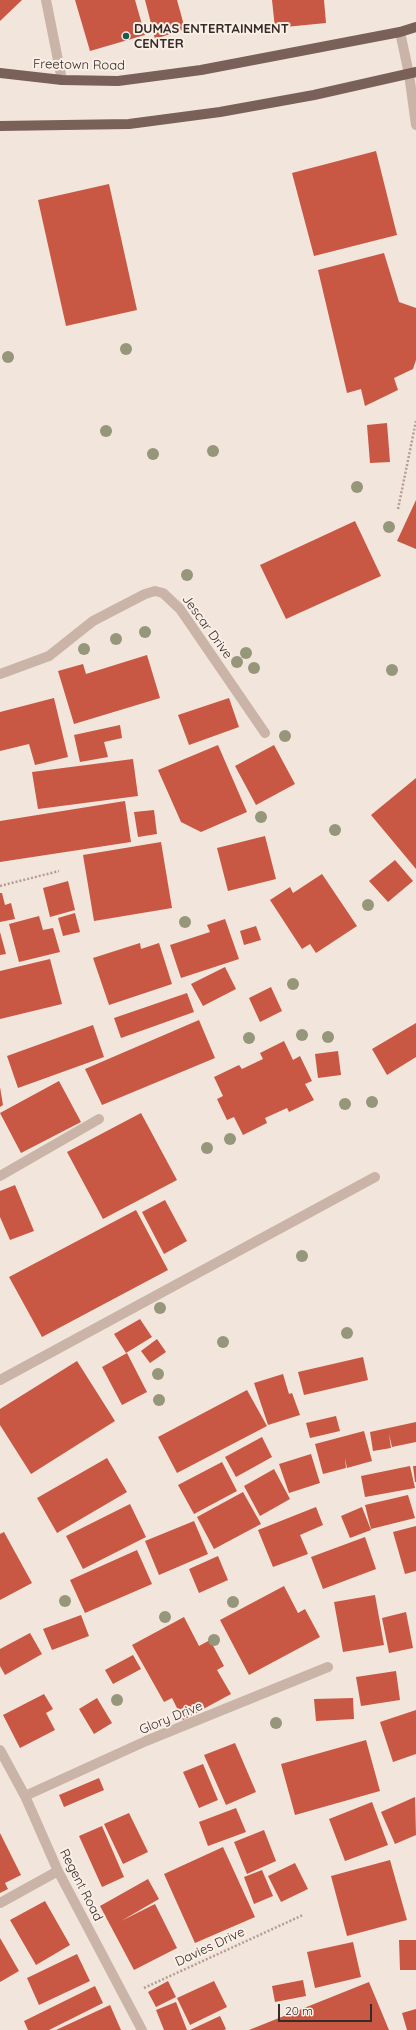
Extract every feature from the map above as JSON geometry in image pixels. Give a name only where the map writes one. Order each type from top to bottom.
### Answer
[{"type":"main road","name":"Freetown Road","points":[[0,73],[62,80],[118,81],[201,70],[400,32],[416,27]]},
{"type":"main road","points":[[0,126],[129,124],[220,112],[314,95],[412,73]]},
{"type":"street","points":[[46,0],[62,80]]},
{"type":"street","points":[[400,32],[412,73],[416,125]]},
{"type":"street","name":"Jescar Drive","points":[[0,674],[49,656],[93,621],[145,594],[155,591],[163,593],[180,609],[265,733]]},
{"type":"street","points":[[0,1176],[99,1119]]},
{"type":"street","points":[[0,1380],[375,1177]]},
{"type":"street","name":"Glory Drive","points":[[25,1796],[146,1741],[328,1667]]},
{"type":"street","name":"Regent Road","points":[[0,1750],[25,1796],[58,1871],[142,2030]]},
{"type":"street","points":[[0,1903],[58,1871]]},
{"type":"path","points":[[398,509],[416,421]]},
{"type":"path","points":[[0,886],[59,871]]},
{"type":"path","name":"Davies Drive","points":[[125,1997],[303,1915]]},
{"type":"building","points":[[0,0],[22,0],[0,21]]},
{"type":"building","points":[[75,0],[135,0],[145,35],[90,51]]},
{"type":"building","points":[[145,0],[177,0],[185,29],[155,39]]},
{"type":"building","points":[[272,0],[324,0],[326,23],[275,28]]},
{"type":"building","points":[[376,151],[397,235],[314,256],[292,173]]},
{"type":"building","points":[[109,184],[137,310],[66,326],[38,200]]},
{"type":"building","points":[[384,253],[399,302],[416,308],[416,360],[413,369],[394,378],[398,390],[365,406],[361,389],[347,393],[318,270]]},
{"type":"building","points":[[387,423],[390,462],[370,463],[367,425]]},
{"type":"building","points":[[416,500],[416,549],[397,541]]},
{"type":"building","points":[[355,521],[381,576],[286,619],[260,565]]},
{"type":"building","points":[[147,655],[160,698],[74,724],[58,671],[83,664],[86,674]]},
{"type":"building","points":[[54,698],[68,757],[35,765],[29,744],[0,751],[0,712]]},
{"type":"building","points":[[229,698],[239,727],[189,745],[178,715]]},
{"type":"building","points":[[120,725],[122,738],[104,742],[108,757],[80,762],[74,735]]},
{"type":"building","points":[[218,745],[247,812],[201,832],[181,822],[158,770]]},
{"type":"building","points":[[274,745],[295,784],[256,805],[235,766]]},
{"type":"building","points":[[133,759],[138,796],[38,809],[32,772]]},
{"type":"building","points":[[416,778],[416,869],[371,815]]},
{"type":"building","points":[[125,801],[131,842],[0,862],[0,821]]},
{"type":"building","points":[[154,810],[157,834],[138,837],[134,812]]},
{"type":"building","points":[[265,836],[276,879],[228,891],[217,848]]},
{"type":"building","points":[[161,842],[172,908],[94,921],[83,855]]},
{"type":"building","points":[[395,860],[413,881],[388,902],[369,881]]},
{"type":"building","points":[[322,874],[357,926],[316,953],[310,944],[302,949],[270,900],[290,887],[293,893]]},
{"type":"building","points":[[68,881],[75,910],[50,917],[43,888]]},
{"type":"building","points":[[0,893],[2,893],[5,905],[11,903],[15,919],[0,922]]},
{"type":"building","points":[[75,913],[80,932],[63,936],[58,918]]},
{"type":"building","points":[[39,916],[43,930],[53,928],[60,952],[19,962],[9,924]]},
{"type":"building","points":[[225,919],[239,959],[181,978],[170,945],[210,932],[207,925]]},
{"type":"building","points":[[256,926],[261,940],[244,945],[240,931]]},
{"type":"building","points":[[0,932],[6,954],[0,955]]},
{"type":"building","points":[[140,943],[141,949],[159,943],[172,984],[109,1005],[93,958]]},
{"type":"building","points":[[50,959],[62,1004],[0,1019],[0,971]]},
{"type":"building","points":[[225,967],[236,989],[203,1006],[191,984]]},
{"type":"building","points":[[271,987],[282,1011],[260,1022],[249,998]]},
{"type":"building","points":[[187,993],[194,1012],[121,1038],[114,1018]]},
{"type":"building","points":[[199,1020],[215,1058],[102,1105],[85,1069]]},
{"type":"building","points":[[416,1023],[416,1057],[387,1075],[372,1049]]},
{"type":"building","points":[[93,1025],[104,1057],[18,1088],[7,1056]]},
{"type":"building","points":[[284,1041],[293,1060],[300,1056],[312,1081],[305,1084],[314,1100],[289,1112],[287,1108],[265,1118],[267,1123],[243,1135],[234,1117],[227,1120],[217,1099],[223,1096],[214,1077],[239,1065],[242,1069],[263,1059],[260,1053]]},
{"type":"building","points":[[338,1051],[341,1075],[318,1078],[315,1054]]},
{"type":"building","points":[[59,1081],[81,1122],[21,1153],[0,1113]]},
{"type":"building","points":[[0,1087],[3,1105],[0,1107]]},
{"type":"building","points":[[141,1113],[177,1180],[103,1219],[67,1152]]},
{"type":"building","points":[[15,1185],[34,1231],[10,1240],[0,1217],[0,1191]]},
{"type":"building","points":[[165,1200],[187,1241],[164,1254],[142,1212]]},
{"type":"building","points":[[136,1210],[168,1270],[42,1337],[9,1277]]},
{"type":"building","points":[[140,1319],[152,1337],[126,1353],[114,1334]]},
{"type":"building","points":[[157,1339],[166,1352],[150,1363],[141,1351]]},
{"type":"building","points":[[127,1353],[147,1392],[122,1405],[102,1367]]},
{"type":"building","points":[[363,1357],[368,1380],[304,1395],[298,1372]]},
{"type":"building","points":[[77,1361],[115,1421],[31,1474],[0,1425],[0,1409]]},
{"type":"building","points":[[283,1374],[289,1394],[292,1393],[300,1415],[268,1425],[254,1383]]},
{"type":"building","points":[[247,1390],[267,1426],[177,1473],[158,1437]]},
{"type":"building","points":[[336,1416],[340,1431],[310,1438],[306,1423]]},
{"type":"building","points":[[416,1422],[416,1442],[392,1447],[389,1434],[391,1448],[373,1451],[370,1432]]},
{"type":"building","points":[[364,1431],[372,1461],[347,1468],[345,1458],[346,1468],[323,1474],[315,1444]]},
{"type":"building","points":[[262,1437],[272,1457],[236,1477],[225,1457]]},
{"type":"building","points":[[311,1454],[320,1483],[289,1493],[279,1464]]},
{"type":"building","points":[[107,1458],[127,1492],[57,1533],[37,1498]]},
{"type":"building","points":[[222,1462],[237,1491],[194,1514],[178,1485]]},
{"type":"building","points":[[410,1466],[415,1488],[365,1497],[361,1476]]},
{"type":"building","points":[[413,1466],[416,1466],[416,1482],[415,1482]]},
{"type":"building","points":[[274,1469],[290,1499],[260,1516],[244,1486]]},
{"type":"building","points":[[243,1492],[261,1524],[214,1549],[197,1517]]},
{"type":"building","points":[[408,1495],[415,1518],[371,1529],[365,1505]]},
{"type":"building","points":[[130,1504],[146,1537],[83,1569],[66,1536]]},
{"type":"building","points":[[316,1507],[323,1525],[300,1535],[308,1554],[273,1567],[258,1530]]},
{"type":"building","points":[[362,1507],[371,1530],[350,1538],[341,1516]]},
{"type":"building","points":[[194,1521],[208,1554],[159,1575],[145,1541]]},
{"type":"building","points":[[416,1526],[416,1571],[405,1574],[393,1532]]},
{"type":"building","points":[[4,1532],[32,1583],[0,1600],[0,1534]]},
{"type":"building","points":[[365,1537],[376,1569],[323,1589],[311,1557]]},
{"type":"building","points":[[137,1550],[152,1584],[85,1613],[70,1580]]},
{"type":"building","points":[[218,1556],[228,1580],[199,1593],[189,1569]]},
{"type":"building","points":[[284,1586],[298,1613],[305,1609],[320,1637],[249,1675],[220,1620]]},
{"type":"building","points":[[375,1595],[384,1645],[343,1652],[334,1602]]},
{"type":"building","points":[[406,1612],[413,1648],[389,1653],[382,1618]]},
{"type":"building","points":[[81,1615],[89,1636],[52,1650],[43,1629]]},
{"type":"building","points":[[184,1617],[199,1646],[210,1640],[224,1666],[217,1670],[231,1694],[183,1720],[172,1698],[164,1702],[132,1645]]},
{"type":"building","points":[[30,1633],[42,1654],[5,1675],[0,1666],[0,1649]]},
{"type":"building","points":[[133,1655],[141,1669],[113,1684],[105,1670]]},
{"type":"building","points":[[396,1671],[400,1700],[361,1706],[356,1677]]},
{"type":"building","points":[[44,1694],[53,1709],[46,1713],[55,1730],[20,1748],[3,1715]]},
{"type":"building","points":[[97,1698],[112,1723],[94,1734],[79,1709]]},
{"type":"building","points":[[353,1698],[354,1719],[316,1721],[314,1699]]},
{"type":"building","points":[[416,1710],[416,1754],[393,1762],[380,1722]]},
{"type":"building","points":[[366,1740],[380,1791],[295,1815],[281,1764]]},
{"type":"building","points":[[235,1743],[256,1792],[226,1805],[204,1755]]},
{"type":"building","points":[[203,1764],[218,1800],[199,1808],[183,1772]]},
{"type":"building","points":[[99,1778],[104,1790],[64,1807],[59,1795]]},
{"type":"building","points":[[415,1797],[416,1835],[395,1844],[381,1812]]},
{"type":"building","points":[[372,1802],[388,1845],[345,1861],[329,1819]]},
{"type":"building","points":[[236,1808],[246,1832],[208,1846],[199,1822]]},
{"type":"building","points":[[129,1813],[148,1852],[123,1864],[104,1824]]},
{"type":"building","points":[[102,1826],[124,1877],[102,1887],[79,1836]]},
{"type":"building","points":[[264,1830],[276,1861],[247,1874],[234,1842]]},
{"type":"building","points":[[0,1833],[21,1875],[5,1883],[8,1889],[0,1893]]},
{"type":"building","points":[[223,1847],[255,1917],[195,1943],[164,1874]]},
{"type":"building","points":[[390,1860],[407,1920],[347,1936],[331,1876]]},
{"type":"building","points":[[295,1863],[308,1889],[281,1902],[268,1876]]},
{"type":"building","points":[[262,1870],[273,1896],[254,1904],[244,1877]]},
{"type":"building","points":[[148,1879],[159,1899],[121,1921],[155,1904],[177,1948],[134,1970],[100,1906]]},
{"type":"building","points":[[45,1901],[70,1945],[36,1965],[10,1920]]},
{"type":"building","points":[[0,1938],[19,1971],[0,1982]]},
{"type":"building","points":[[399,1940],[416,1940],[416,1970],[400,1970]]},
{"type":"building","points":[[353,1942],[361,1977],[315,1988],[307,1952]]},
{"type":"building","points":[[77,1954],[90,1981],[39,2005],[27,1978]]},
{"type":"building","points":[[303,1980],[306,1996],[275,2002],[272,1986]]},
{"type":"building","points":[[168,1981],[176,1997],[156,2007],[148,1992]]},
{"type":"building","points":[[214,1981],[227,2007],[190,2025],[177,1998]]},
{"type":"building","points":[[369,1982],[389,2030],[249,2030]]},
{"type":"building","points":[[95,1986],[103,2003],[49,2030],[28,2030],[24,2021]]},
{"type":"building","points":[[176,2002],[187,2030],[164,2030],[156,2010]]},
{"type":"building","points":[[110,2005],[121,2030],[56,2030]]},
{"type":"building","points":[[416,2009],[416,2030],[407,2030],[402,2013]]},
{"type":"building","points":[[220,2016],[226,2029],[224,2030],[190,2030]]},
{"type":"place","name":"DUMAS ENTERTAINMENT CENTER","points":[[126,36]]}]
